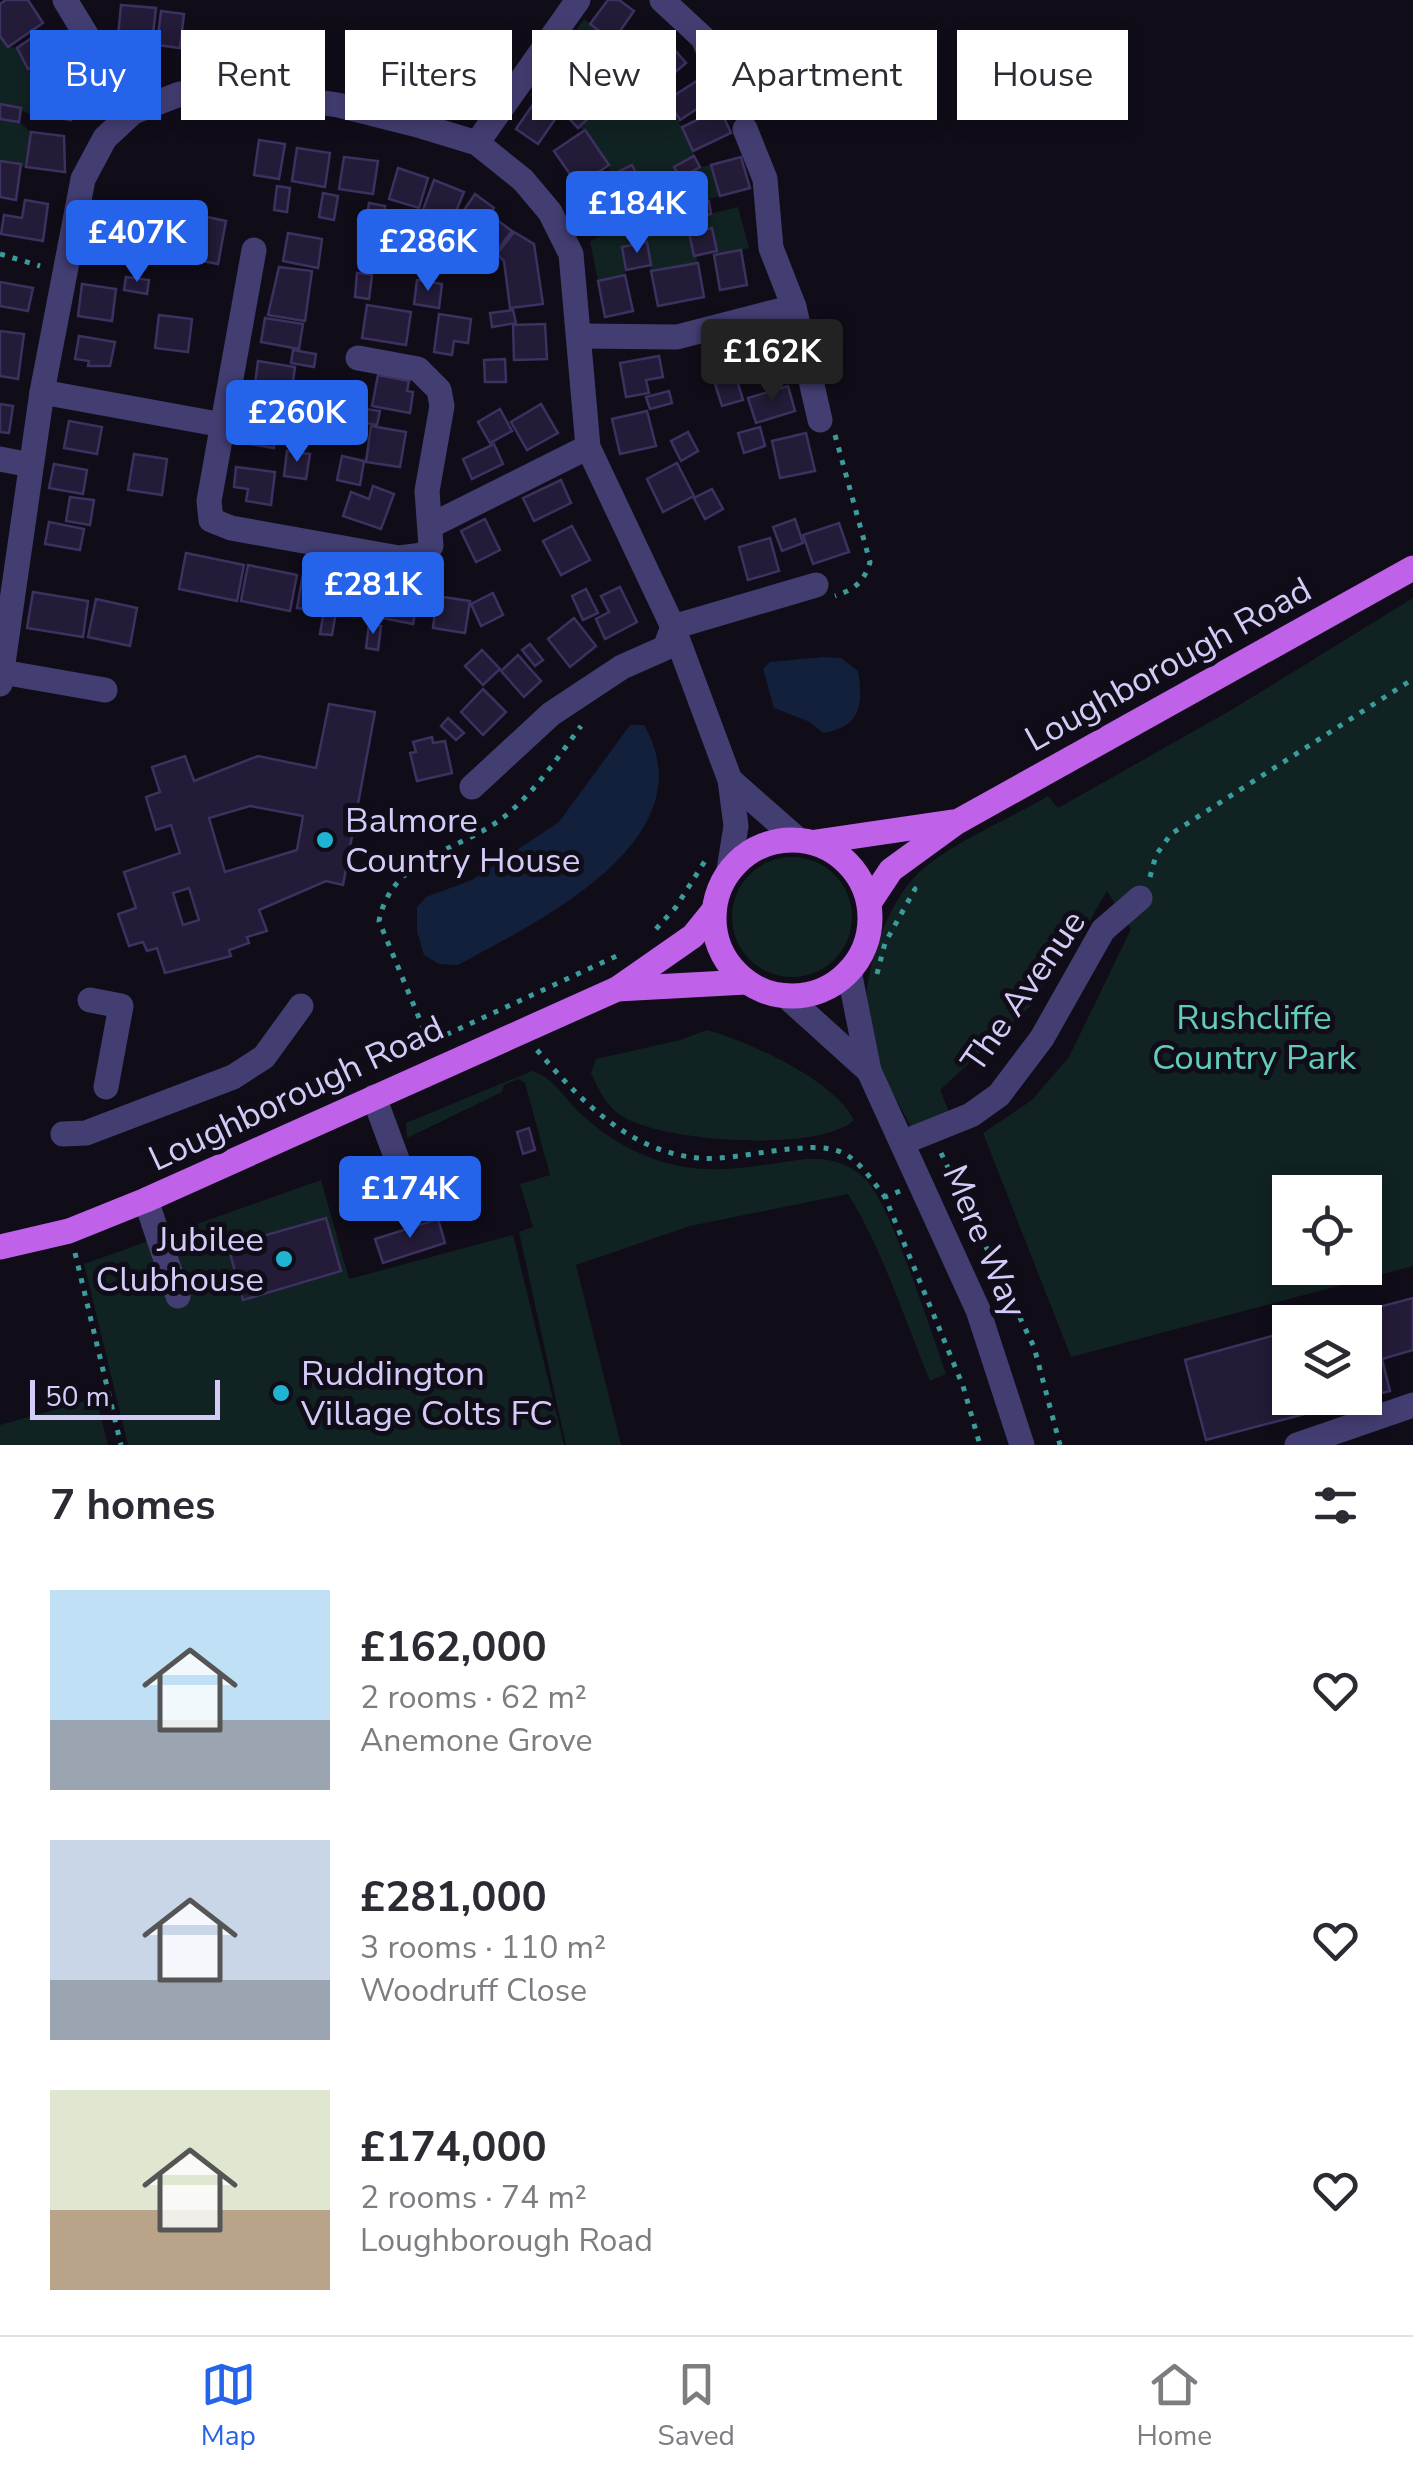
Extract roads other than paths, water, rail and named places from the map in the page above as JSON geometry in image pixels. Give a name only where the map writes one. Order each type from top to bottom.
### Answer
[{"type":"main road","name":"Loughborough Road","points":[[869,903],[890,870],[958,822],[1413,568]]},
{"type":"main road","name":"Loughborough Road","points":[[806,841],[958,822]]},
{"type":"main road","points":[[806,841],[841,856],[859,877],[869,903],[870,928],[863,951],[849,971],[820,990],[786,996],[746,982],[726,960],[715,932],[719,862],[771,842],[806,841]]},
{"type":"main road","name":"Loughborough Road","points":[[0,1247],[69,1231],[146,1200],[618,989],[693,936],[714,910]]},
{"type":"main road","name":"Loughborough Road","points":[[618,989],[746,982]]},
{"type":"street","points":[[65,0],[83,30]]},
{"type":"street","points":[[477,143],[578,0]]},
{"type":"street","points":[[662,0],[696,32]]},
{"type":"street","points":[[161,101],[260,78],[338,105],[477,143],[523,180],[555,220],[572,254],[581,336],[582,413],[588,447],[673,627],[730,780],[736,826],[719,862]]},
{"type":"street","points":[[105,690],[1,678],[42,392],[82,179],[105,138],[124,120]]},
{"type":"street","points":[[745,130],[764,179],[774,262],[794,307],[827,425]]},
{"type":"street","points":[[254,250],[208,512],[218,525],[412,558],[431,546],[427,492],[442,406],[439,390],[418,369],[358,358]]},
{"type":"street","points":[[581,336],[678,337],[794,307]]},
{"type":"street","points":[[42,392],[223,425]]},
{"type":"street","points":[[432,525],[588,447]]},
{"type":"street","points":[[0,460],[31,465]]},
{"type":"street","points":[[673,627],[825,591]]},
{"type":"street","points":[[472,787],[505,776],[551,714],[622,667],[665,648],[673,627]]},
{"type":"street","points":[[730,780],[806,841]]},
{"type":"street","name":"The Avenue","points":[[904,1142],[971,1114],[999,1095],[1042,1038],[1103,930],[1140,898]]},
{"type":"street","name":"Mere Way","points":[[849,971],[869,1071],[978,1310],[1022,1445]]},
{"type":"street","name":"Mere Way","points":[[786,996],[869,1071]]},
{"type":"street","points":[[90,1000],[121,1006],[106,1087]]},
{"type":"street","points":[[63,1134],[86,1133],[234,1077],[264,1057],[300,1006]]},
{"type":"street","points":[[374,1098],[416,1208]]},
{"type":"street","points":[[146,1200],[178,1296]]},
{"type":"street","points":[[1298,1445],[1354,1436],[1413,1405]]},
{"type":"water","points":[[841,658],[858,671],[860,695],[852,720],[823,733],[810,722],[774,708],[763,669],[770,662]]},
{"type":"water","points":[[630,725],[644,725],[658,767],[654,805],[635,840],[605,872],[530,926],[458,965],[439,964],[424,955],[417,931],[417,907],[426,897],[472,880],[559,822]]},
{"type":"place","name":"Balmore Country House","points":[[325,840]]},
{"type":"place","name":"Jubilee Clubhouse","points":[[284,1259]]},
{"type":"place","name":"Ruddington Village Colts FC","points":[[281,1393]]},
{"type":"park label","name":"Rushcliffe Country Park","points":[[1254,1037]]}]
